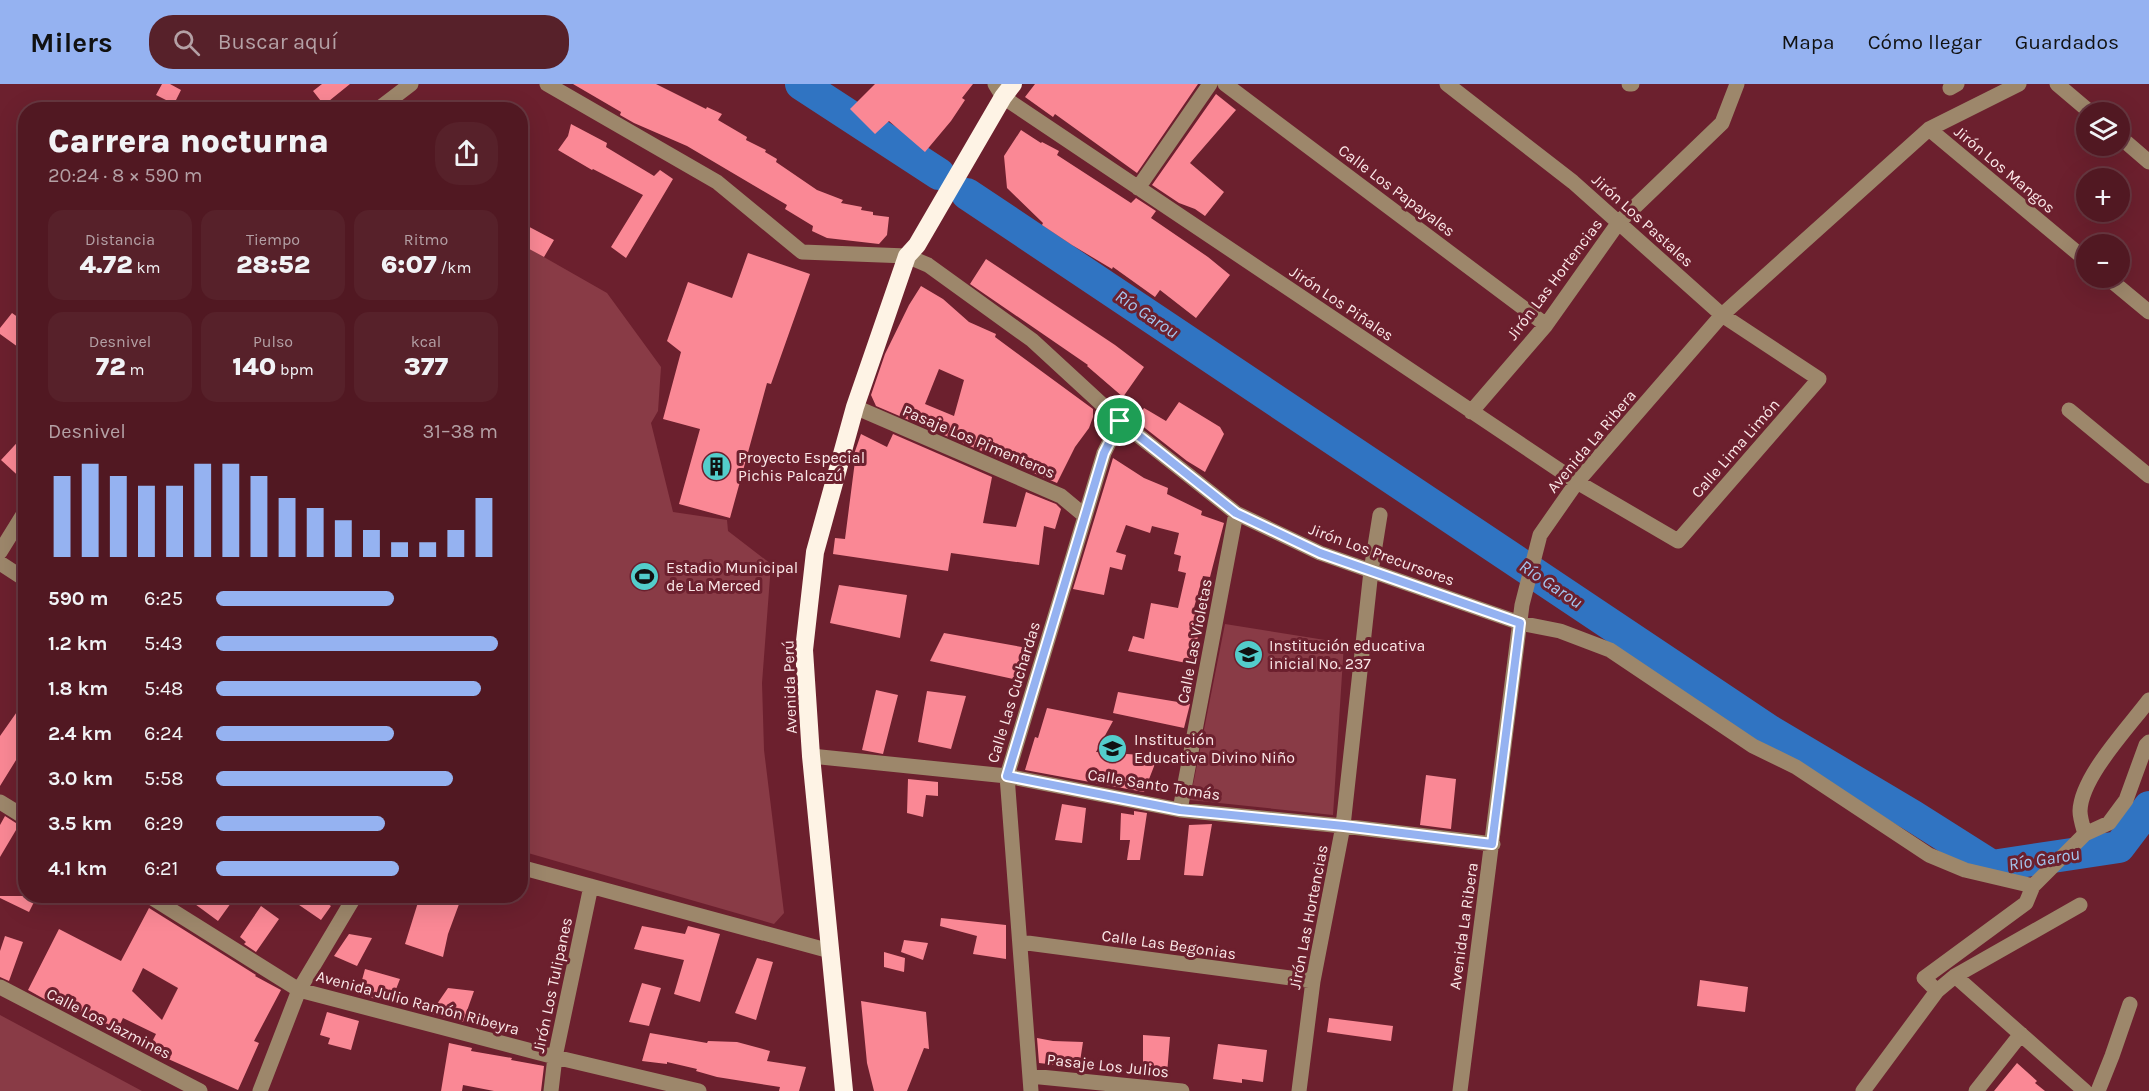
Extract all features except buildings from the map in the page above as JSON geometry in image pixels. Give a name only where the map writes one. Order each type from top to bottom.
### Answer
[{"type":"highway","name":"Avenida Perú","points":[[844,1091],[811,756],[804,650],[815,552],[855,407],[906,256],[917,246],[945,198],[1004,88]]},
{"type":"street","points":[[389,102],[411,84]]},
{"type":"street","name":"Jirón Los Precursores","points":[[547,84],[717,182],[802,252],[906,256],[928,265],[1032,340],[1120,421],[1236,513],[1320,553],[1520,623],[1560,631],[1610,650],[1753,746],[1796,767],[1929,855],[1965,870],[2033,886]]},
{"type":"street","points":[[1138,188],[1210,84]]},
{"type":"street","name":"Calle Los Papayales","points":[[1225,84],[1546,325]]},
{"type":"street","name":"Jirón Los Pastales","points":[[1447,84],[1573,182],[1722,315],[1819,379]]},
{"type":"street","name":"Jirón Las Hortencias","points":[[1471,412],[1546,325],[1619,222],[1722,123],[1737,84]]},
{"type":"street","name":"Avenida La Ribera","points":[[1460,1091],[1522,605],[1540,535],[1576,482],[1722,315],[1929,129],[2019,84]]},
{"type":"street","points":[[2057,84],[2078,102]]},
{"type":"street","name":"Jirón Los Piñales","points":[[1004,88],[1138,188],[1471,412],[1576,482],[1678,541]]},
{"type":"street","name":"Jirón Los Mangos","points":[[1929,129],[2076,252]]},
{"type":"street","points":[[2130,146],[2149,162]]},
{"type":"street","points":[[2120,288],[2149,312]]},
{"type":"street","name":"Calle Lima Limón","points":[[1678,541],[1819,379]]},
{"type":"street","name":"Pasaje Los Pimenteros","points":[[855,407],[1061,496],[1085,516]]},
{"type":"street","points":[[2069,410],[2149,476]]},
{"type":"street","name":"Calle Las Cuchardas","points":[[1030,1083],[1007,776],[1104,453],[1120,421]]},
{"type":"street","name":"Calle Las Violetas","points":[[1180,810],[1236,513]]},
{"type":"street","name":"Jirón Las Hortencias","points":[[1299,1091],[1313,981],[1344,826],[1371,571],[1380,515]]},
{"type":"street","points":[[0,552],[18,523]]},
{"type":"street","points":[[0,563],[18,575]]},
{"type":"street","points":[[2085,834],[2080,813],[2082,796],[2089,779],[2149,700]]},
{"type":"street","points":[[1937,991],[1924,978],[2026,903],[2033,886],[2085,834],[2109,823],[2126,800],[2149,742]]},
{"type":"street","name":"Calle Santo Tomás","points":[[811,756],[1007,776],[1180,810],[1344,826],[1492,844]]},
{"type":"street","points":[[0,802],[18,813]]},
{"type":"street","points":[[528,869],[830,951]]},
{"type":"street","name":"Jirón Los Tulipanes","points":[[551,1091],[555,1057],[591,886]]},
{"type":"street","name":"Avenida Julio Ramón Ribeyra","points":[[160,903],[299,990],[555,1057],[699,1091]]},
{"type":"street","points":[[260,1091],[299,990],[351,903]]},
{"type":"street","points":[[1863,1091],[1937,991],[1955,976],[2080,905]]},
{"type":"street","name":"Calle Las Begonias","points":[[1020,942],[1313,981]]},
{"type":"street","points":[[1955,976],[2085,1091]]},
{"type":"street","name":"Calle Los Jazmines","points":[[0,987],[201,1091]]},
{"type":"street","points":[[2098,1091],[2130,1004]]},
{"type":"street","points":[[1976,1091],[2021,1034]]},
{"type":"street","name":"Pasaje Los Julios","points":[[1030,1083],[1182,1091]]},
{"type":"shaded area","name":"Estadio Municipal de La Merced","points":[[528,248],[607,293],[661,367],[658,411],[651,423],[673,512],[727,520],[728,531],[771,564],[762,683],[764,750],[784,913],[774,924],[528,853]]},
{"type":"shaded area","points":[[1225,624],[1344,643],[1333,815],[1190,800]]},
{"type":"shaded area","points":[[0,1015],[142,1091],[0,1091]]},
{"type":"waterway","name":"Río Garou","points":[[801,84],[939,174]]},
{"type":"waterway","name":"Río Garou","points":[[967,194],[1770,731],[1992,866],[2119,847],[2149,807]]},
{"type":"place","name":"Proyecto Especial Pichis Palcazú","points":[[717,466]]},
{"type":"place","name":"Estadio Municipal de La Merced","points":[[645,576]]},
{"type":"place","name":"Institución educativa inicial No. 237","points":[[1248,654]]},
{"type":"place","name":"Institución Educativa Divino Niño","points":[[1113,748]]},
{"type":"route","points":[[1120,421],[1236,513],[1320,553],[1520,623],[1492,844],[1344,826],[1180,810],[1007,776],[1104,453],[1120,421]]}]
